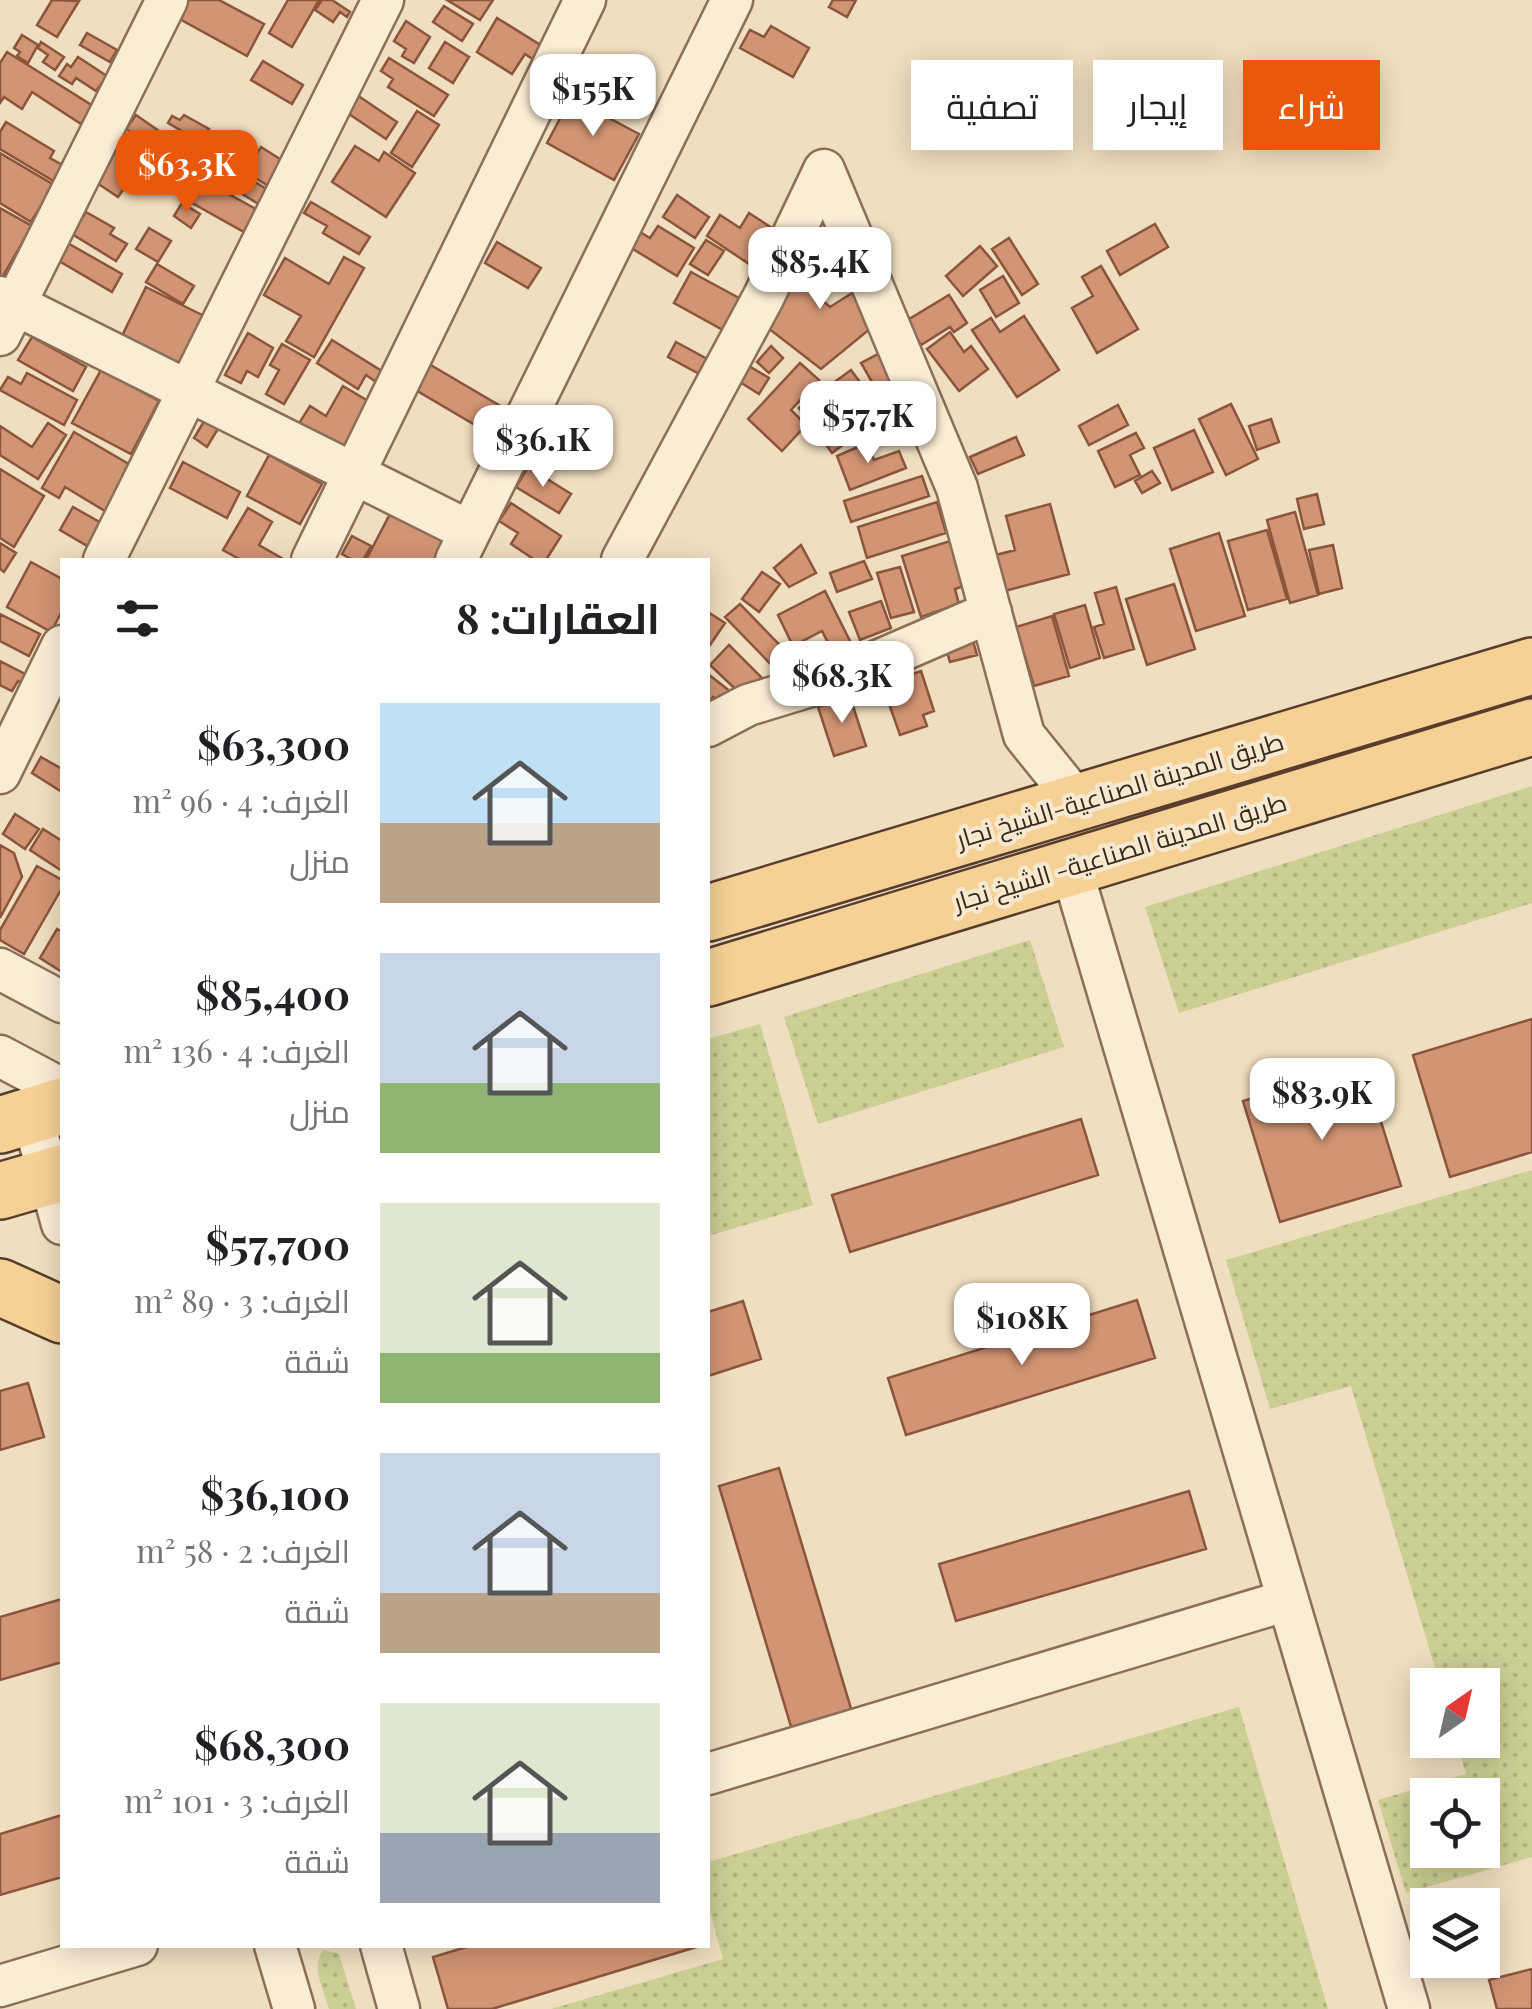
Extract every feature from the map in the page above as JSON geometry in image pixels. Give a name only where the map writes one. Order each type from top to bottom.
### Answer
[{"type":"main road","name":"طريق المدينة الصناعية-الشيخ نجار","points":[[710,912],[1532,666]]},
{"type":"main road","name":"طريق المدينة الصناعية- الشيخ نجار","points":[[710,977],[1532,727]]},
{"type":"main road","points":[[0,1288],[60,1314]]},
{"type":"street","points":[[167,0],[5,312],[187,390],[352,473],[462,546],[732,0]]},
{"type":"street","points":[[105,558],[383,0]]},
{"type":"street","points":[[313,558],[586,0]]},
{"type":"street","points":[[623,558],[764,296],[824,170],[957,488],[1024,735],[1078,802]]},
{"type":"street","points":[[710,725],[748,705],[843,676],[991,612]]},
{"type":"street","points":[[0,773],[60,650]]},
{"type":"street","points":[[1071,867],[1409,2009]]},
{"type":"street","points":[[0,969],[60,1001]]},
{"type":"street","points":[[0,1056],[39,1109],[43,1191]]},
{"type":"street","points":[[710,1773],[1288,1600]]},
{"type":"street","points":[[0,1986],[127,1948]]},
{"type":"street","points":[[276,1948],[294,2009]]},
{"type":"street","points":[[382,1948],[399,2009]]},
{"type":"green space","points":[[1532,786],[1532,903],[1179,1013],[1145,907]]},
{"type":"green space","points":[[1030,940],[1064,1047],[818,1124],[784,1017]]},
{"type":"green space","points":[[760,1024],[813,1205],[710,1235],[710,1038]]},
{"type":"green space","points":[[1532,1170],[1532,1857],[1500,1866],[1500,1778],[1452,1778],[1466,1774],[1461,1758],[1500,1758],[1500,1668],[1435,1668],[1351,1386],[1270,1409],[1226,1260]]},
{"type":"green space","points":[[1239,1707],[1328,2009],[551,2009],[723,1959],[710,1912],[710,1861]]},
{"type":"green space","points":[[1410,1791],[1410,1868],[1494,1868],[1424,1888],[1410,1888],[1406,1893],[1378,1800]]},
{"type":"green space","points":[[324,1950],[339,1954],[356,2009],[329,2009],[318,1970]]},
{"type":"building","points":[[52,0],[79,1],[57,37],[37,25]]},
{"type":"building","points":[[186,0],[219,0],[264,24],[247,56],[176,17]]},
{"type":"building","points":[[288,0],[319,0],[292,47],[269,33]]},
{"type":"building","points":[[322,0],[332,0],[350,12],[347,17],[340,12],[333,22],[315,10]]},
{"type":"building","points":[[447,0],[493,0],[480,20]]},
{"type":"building","points":[[833,0],[856,0],[847,17],[829,7]]},
{"type":"building","points":[[444,6],[473,24],[462,41],[433,22]]},
{"type":"building","points":[[497,18],[542,46],[534,60],[525,54],[512,74],[477,52]]},
{"type":"building","points":[[406,21],[430,37],[414,63],[402,56],[406,49],[394,41]]},
{"type":"building","points":[[771,26],[809,48],[793,77],[740,48],[750,30],[764,37]]},
{"type":"building","points":[[87,33],[117,50],[110,62],[80,45]]},
{"type":"building","points":[[22,35],[38,45],[28,63],[17,56],[20,52],[14,48]]},
{"type":"building","points":[[41,42],[64,57],[55,70],[43,62],[48,55],[38,48]]},
{"type":"building","points":[[445,42],[469,57],[453,83],[429,68]]},
{"type":"building","points":[[7,52],[93,106],[81,124],[32,92],[22,109],[4,97],[0,103],[0,63]]},
{"type":"building","points":[[78,57],[107,76],[96,91],[76,78],[72,84],[59,76]]},
{"type":"building","points":[[389,58],[448,95],[434,116],[388,87],[393,79],[381,71]]},
{"type":"building","points":[[263,61],[303,85],[292,104],[251,80]]},
{"type":"building","points":[[357,95],[397,122],[386,139],[346,112]]},
{"type":"building","points":[[571,98],[639,134],[614,180],[547,143]]},
{"type":"building","points":[[417,111],[439,125],[412,167],[391,153]]},
{"type":"building","points":[[136,115],[175,142],[166,156],[126,129]]},
{"type":"building","points":[[184,115],[209,129],[201,142],[168,123],[172,116],[180,120]]},
{"type":"building","points":[[6,122],[54,151],[50,158],[64,166],[55,182],[0,149],[0,132]]},
{"type":"building","points":[[119,139],[146,157],[118,197],[91,179]]},
{"type":"building","points":[[186,146],[206,159],[191,182],[171,169]]},
{"type":"building","points":[[355,146],[379,161],[384,152],[415,173],[386,217],[332,182]]},
{"type":"building","points":[[261,147],[283,161],[268,186],[245,171]]},
{"type":"building","points":[[0,153],[54,185],[31,222],[0,203]]},
{"type":"building","points":[[211,155],[268,190],[260,205],[202,169]]},
{"type":"building","points":[[198,177],[263,213],[251,236],[185,199]]},
{"type":"building","points":[[677,195],[709,217],[695,238],[663,217]]},
{"type":"building","points":[[311,202],[370,237],[359,254],[323,233],[327,226],[304,213]]},
{"type":"building","points":[[182,203],[200,214],[191,228],[174,216]]},
{"type":"building","points":[[0,208],[32,226],[0,281]]},
{"type":"building","points":[[86,212],[114,228],[110,234],[127,244],[116,261],[72,234]]},
{"type":"building","points":[[749,213],[784,236],[761,272],[707,236],[720,215],[740,228]]},
{"type":"building","points":[[1155,224],[1168,247],[1120,275],[1107,251]]},
{"type":"building","points":[[658,226],[694,248],[677,276],[628,246],[638,231],[650,238]]},
{"type":"building","points":[[149,228],[171,241],[158,262],[136,249]]},
{"type":"building","points":[[819,235],[840,262],[813,292],[830,307],[860,288],[876,324],[821,369],[768,328]]},
{"type":"building","points":[[1009,238],[1038,284],[1022,295],[992,249]]},
{"type":"building","points":[[706,240],[724,251],[708,275],[690,264]]},
{"type":"building","points":[[64,241],[122,274],[112,292],[54,258]]},
{"type":"building","points":[[497,242],[541,268],[528,288],[485,263]]},
{"type":"building","points":[[980,246],[997,266],[963,296],[946,276]]},
{"type":"building","points":[[344,257],[364,268],[314,357],[286,341],[301,316],[264,295],[285,258],[329,284]]},
{"type":"building","points":[[157,264],[194,286],[183,304],[146,282]]},
{"type":"building","points":[[1101,266],[1138,329],[1097,353],[1072,308],[1093,296],[1082,277]]},
{"type":"building","points":[[691,272],[750,304],[732,335],[674,303]]},
{"type":"building","points":[[1003,276],[1019,303],[996,317],[980,290]]},
{"type":"building","points":[[146,287],[210,319],[182,375],[118,344]]},
{"type":"building","points":[[949,295],[967,323],[954,332],[950,327],[921,345],[906,321]]},
{"type":"building","points":[[1024,316],[1059,370],[1017,397],[972,330],[991,318],[1000,332]]},
{"type":"building","points":[[950,332],[964,352],[971,346],[988,369],[959,391],[927,349]]},
{"type":"building","points":[[248,333],[273,348],[258,377],[247,371],[241,383],[225,375]]},
{"type":"building","points":[[32,337],[86,367],[73,391],[18,360]]},
{"type":"building","points":[[332,340],[385,373],[379,384],[366,375],[358,389],[317,363]]},
{"type":"building","points":[[676,342],[711,361],[703,376],[668,357]]},
{"type":"building","points":[[282,344],[310,360],[284,404],[266,394],[279,370],[270,365]]},
{"type":"building","points":[[771,346],[783,358],[769,373],[757,362]]},
{"type":"building","points":[[880,353],[898,384],[879,394],[861,363]]},
{"type":"building","points":[[800,363],[819,380],[791,410],[806,425],[782,451],[748,419]]},
{"type":"building","points":[[429,364],[502,407],[487,432],[414,389]]},
{"type":"building","points":[[749,366],[769,378],[759,394],[740,382]]},
{"type":"building","points":[[101,370],[159,401],[131,454],[72,423]]},
{"type":"building","points":[[851,370],[884,415],[832,453],[799,408]]},
{"type":"building","points":[[27,373],[77,400],[64,425],[0,390],[8,377],[21,384]]},
{"type":"building","points":[[343,386],[378,407],[347,459],[296,428],[310,406],[326,416]]},
{"type":"building","points":[[1231,404],[1258,459],[1226,475],[1199,419]]},
{"type":"building","points":[[1118,405],[1128,425],[1089,445],[1079,426]]},
{"type":"building","points":[[206,418],[219,427],[207,447],[194,438]]},
{"type":"building","points":[[1271,419],[1279,442],[1257,450],[1249,426]]},
{"type":"building","points":[[48,423],[66,435],[38,479],[0,455],[0,426],[32,447]]},
{"type":"building","points":[[1194,430],[1213,472],[1172,490],[1154,448]]},
{"type":"building","points":[[74,432],[132,466],[105,511],[65,487],[59,498],[42,488]]},
{"type":"building","points":[[1136,433],[1144,448],[1130,455],[1140,475],[1115,487],[1098,451]]},
{"type":"building","points":[[1016,437],[1024,455],[978,474],[970,457]]},
{"type":"building","points":[[867,443],[874,460],[899,451],[906,468],[850,490],[837,456]]},
{"type":"building","points":[[269,455],[322,484],[300,524],[247,496]]},
{"type":"building","points":[[183,462],[240,492],[227,518],[170,488]]},
{"type":"building","points":[[528,467],[571,494],[559,513],[516,487]]},
{"type":"building","points":[[0,469],[44,496],[14,547],[0,538]]},
{"type":"building","points":[[1152,471],[1160,483],[1142,493],[1135,481]]},
{"type":"building","points":[[922,476],[929,496],[851,522],[844,501]]},
{"type":"building","points":[[1317,494],[1324,524],[1304,529],[1297,499]]},
{"type":"building","points":[[937,502],[946,533],[867,558],[858,527]]},
{"type":"building","points":[[511,503],[561,536],[547,558],[532,558],[511,544],[518,533],[499,521]]},
{"type":"building","points":[[1050,504],[1069,574],[1005,591],[996,555],[1015,550],[1006,516]]},
{"type":"building","points":[[73,507],[103,524],[89,547],[60,530]]},
{"type":"building","points":[[248,508],[272,522],[259,545],[282,558],[237,558],[223,550]]},
{"type":"building","points":[[391,512],[448,541],[439,558],[367,558]]},
{"type":"building","points":[[1295,512],[1318,595],[1290,603],[1267,520]]},
{"type":"building","points":[[1267,530],[1287,599],[1248,610],[1228,541]]},
{"type":"building","points":[[1219,533],[1245,616],[1196,631],[1170,549]]},
{"type":"building","points":[[352,536],[371,546],[364,558],[342,554]]},
{"type":"building","points":[[950,541],[964,586],[955,589],[959,604],[921,617],[902,556]]},
{"type":"building","points":[[0,543],[16,553],[4,572],[0,569]]},
{"type":"building","points":[[801,545],[816,573],[789,587],[774,568]]},
{"type":"building","points":[[1333,545],[1342,588],[1319,594],[1309,550]]},
{"type":"building","points":[[864,561],[872,579],[837,592],[830,573]]},
{"type":"building","points":[[31,562],[60,578],[60,615],[51,632],[7,607]]},
{"type":"building","points":[[900,567],[914,612],[891,618],[877,573]]},
{"type":"building","points":[[762,572],[780,584],[759,612],[742,599]]},
{"type":"building","points":[[1174,584],[1195,649],[1147,665],[1126,599]]},
{"type":"building","points":[[1116,587],[1134,649],[1104,658],[1094,627],[1104,624],[1095,593]]},
{"type":"building","points":[[825,591],[859,659],[841,668],[822,631],[793,646],[778,615]]},
{"type":"building","points":[[881,601],[891,628],[860,640],[849,612]]},
{"type":"building","points":[[740,604],[798,664],[784,678],[725,617]]},
{"type":"building","points":[[1085,605],[1100,658],[1070,668],[1054,614]]},
{"type":"building","points":[[710,613],[725,623],[710,645]]},
{"type":"building","points":[[0,614],[40,634],[29,656],[0,641]]},
{"type":"building","points":[[1052,616],[1069,676],[1034,686],[1016,627]]},
{"type":"building","points":[[971,634],[977,655],[950,662],[944,642]]},
{"type":"building","points":[[729,645],[766,682],[748,701],[710,665]]},
{"type":"building","points":[[0,661],[35,679],[31,688],[18,681],[12,691],[0,685]]},
{"type":"building","points":[[921,671],[934,711],[923,715],[927,726],[900,735],[882,684]]},
{"type":"building","points":[[710,676],[740,699],[731,711],[713,697],[710,701]]},
{"type":"building","points":[[850,697],[866,746],[834,756],[818,707]]},
{"type":"building","points":[[41,757],[60,768],[60,791],[32,773]]},
{"type":"building","points":[[15,814],[39,829],[25,849],[3,834]]},
{"type":"building","points":[[43,829],[60,840],[60,870],[30,850]]},
{"type":"building","points":[[0,845],[14,853],[22,877],[0,918]]},
{"type":"building","points":[[37,866],[60,879],[60,891],[24,954],[0,940],[0,930]]},
{"type":"building","points":[[57,929],[60,931],[60,971],[40,958]]},
{"type":"building","points":[[1532,1019],[1532,1152],[1450,1177],[1413,1055]]},
{"type":"building","points":[[1363,1064],[1401,1186],[1280,1222],[1243,1101]]},
{"type":"building","points":[[1081,1119],[1098,1175],[850,1252],[832,1195]]},
{"type":"building","points":[[1137,1300],[1155,1358],[906,1435],[888,1378]]},
{"type":"building","points":[[743,1301],[761,1359],[710,1375],[710,1311]]},
{"type":"building","points":[[28,1383],[44,1437],[0,1450],[0,1391]]},
{"type":"building","points":[[779,1468],[852,1712],[792,1730],[719,1486]]},
{"type":"building","points":[[1189,1491],[1206,1549],[956,1621],[939,1564]]},
{"type":"building","points":[[60,1600],[60,1663],[0,1680],[0,1617]]},
{"type":"building","points":[[60,1816],[60,1878],[0,1895],[0,1834]]},
{"type":"building","points":[[463,1948],[693,1948],[492,2009],[448,2009],[433,1957]]},
{"type":"building","points":[[1532,1969],[1532,2009],[1497,2009],[1489,1980]]}]
